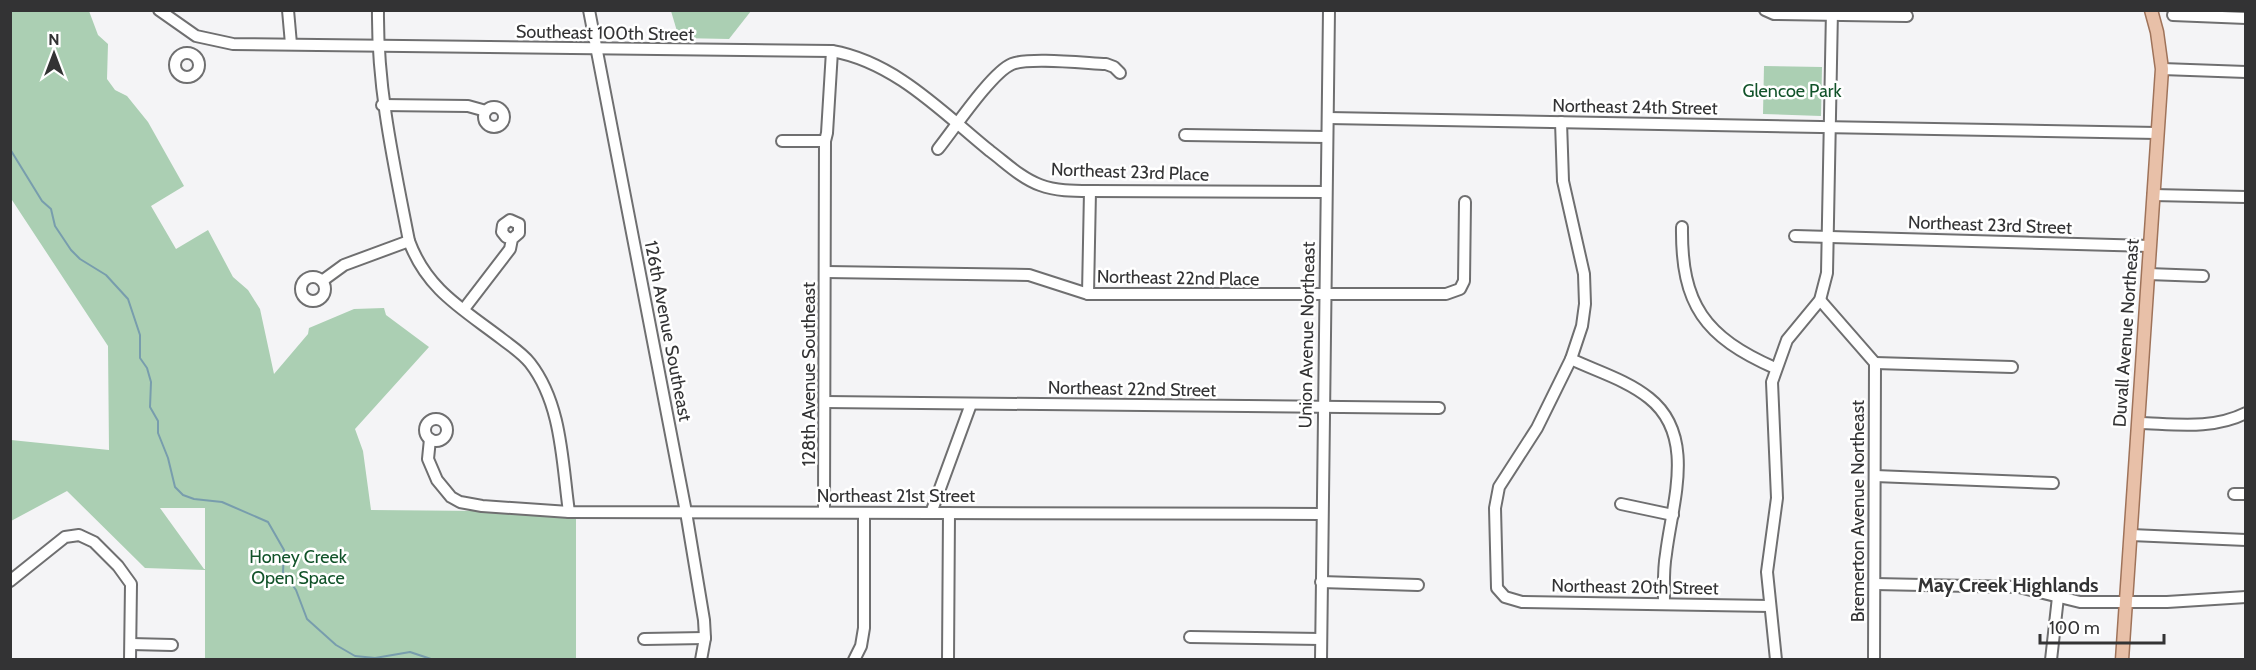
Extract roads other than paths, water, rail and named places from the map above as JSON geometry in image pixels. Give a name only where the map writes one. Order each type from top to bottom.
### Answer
[{"type":"main road","name":"Duvall Avenue Northeast","points":[[2122,660],[2162,69],[2157,32],[2151,10]]},
{"type":"street","name":"Southeast 100th Street","points":[[159,10],[176,24],[200,38],[226,44],[832,51]]},
{"type":"street","points":[[288,10],[291,44]]},
{"type":"street","points":[[378,10],[377,46],[382,105],[409,241],[415,258],[430,283],[528,360],[546,388],[554,414],[569,512]]},
{"type":"street","name":"126th Avenue Southeast","points":[[589,10],[686,512],[705,638],[701,660]]},
{"type":"street","name":"Union Avenue Northeast","points":[[1321,660],[1322,407],[1329,10]]},
{"type":"street","points":[[1765,10],[1774,14],[1832,13],[1906,16]]},
{"type":"street","points":[[1776,660],[1767,572],[1777,498],[1772,396],[1775,368],[1787,340],[1820,300],[1827,273],[1832,13]]},
{"type":"street","points":[[2173,15],[2246,18]]},
{"type":"street","points":[[193,54],[200,38]]},
{"type":"street","name":"Northeast 23rd Place","points":[[832,51],[852,55],[881,67],[901,79],[1026,179],[1062,190],[1326,192]]},
{"type":"street","name":"128th Avenue Southeast","points":[[824,512],[825,141],[832,51]]},
{"type":"street","points":[[938,149],[996,75],[1017,62],[1106,64],[1114,67],[1120,73]]},
{"type":"street","points":[[2162,69],[2246,72]]},
{"type":"street","points":[[382,105],[468,106],[486,111]]},
{"type":"street","name":"Northeast 24th Street","points":[[1328,118],[2157,133]]},
{"type":"street","points":[[1561,122],[1563,181],[1581,257],[1586,292],[1582,326],[1571,359],[1650,398],[1665,417],[1674,438],[1678,473],[1665,555],[1664,604]]},
{"type":"street","points":[[1185,135],[1327,137]]},
{"type":"street","points":[[782,141],[825,141]]},
{"type":"street","points":[[1088,294],[1090,191]]},
{"type":"street","points":[[2153,195],[2246,197]]},
{"type":"street","name":"Northeast 22nd Place","points":[[826,272],[1029,275],[1088,294],[1446,294],[1460,289],[1465,272],[1465,202]]},
{"type":"street","points":[[1682,227],[1683,269],[1687,285],[1701,313],[1723,340],[1751,358],[1775,368]]},
{"type":"street","name":"Northeast 23rd Street","points":[[1795,236],[2150,246]]},
{"type":"street","points":[[464,309],[510,249],[512,239]]},
{"type":"street","points":[[322,281],[344,264],[409,241]]},
{"type":"street","points":[[2148,274],[2203,276]]},
{"type":"street","points":[[1820,300],[1875,363],[2012,367]]},
{"type":"street","name":"Northeast 20th Street","points":[[1571,359],[1537,428],[1499,487],[1495,508],[1495,581],[1500,594],[1522,602],[1770,606]]},
{"type":"street","name":"Bremerton Avenue Northeast","points":[[1874,660],[1875,363]]},
{"type":"street","name":"Northeast 22nd Street","points":[[825,402],[1439,408]]},
{"type":"street","points":[[931,513],[971,404]]},
{"type":"street","points":[[2139,423],[2208,425],[2222,423],[2246,413]]},
{"type":"street","name":"Northeast 21st Street","points":[[430,439],[428,459],[437,480],[451,497],[471,505],[569,512],[1321,514]]},
{"type":"street","points":[[1875,476],[2053,483]]},
{"type":"street","points":[[1621,504],[1673,515]]},
{"type":"street","points":[[854,660],[861,646],[864,628],[864,513]]},
{"type":"street","points":[[948,660],[949,513]]},
{"type":"street","points":[[10,581],[64,537],[73,535],[94,542],[118,566],[131,584],[130,660]]},
{"type":"street","points":[[2132,535],[2246,540]]},
{"type":"street","points":[[1321,582],[1418,585]]},
{"type":"street","points":[[1875,584],[2019,587],[2080,602],[2246,597]]},
{"type":"street","points":[[2051,660],[2058,597]]},
{"type":"street","points":[[1190,637],[1321,639]]},
{"type":"street","points":[[644,639],[705,638]]},
{"type":"street","points":[[131,644],[172,645]]},
{"type":"waterway","points":[[10,149],[42,201],[51,209],[55,226],[71,250],[80,259],[106,275],[128,299],[140,335],[140,358],[147,368],[151,382],[150,407],[158,421],[158,433],[168,458],[175,487],[183,495],[194,499],[222,502],[268,522],[284,550],[283,572],[296,590],[307,619],[336,645],[355,656],[375,658],[410,652],[434,660]]},
{"type":"district","name":"May Creek Highlands","points":[[2008,585]]},
{"type":"park label","name":"Glencoe Park","points":[[1792,91]]},
{"type":"park label","name":"Honey Creek Open Space","points":[[298,567]]}]
